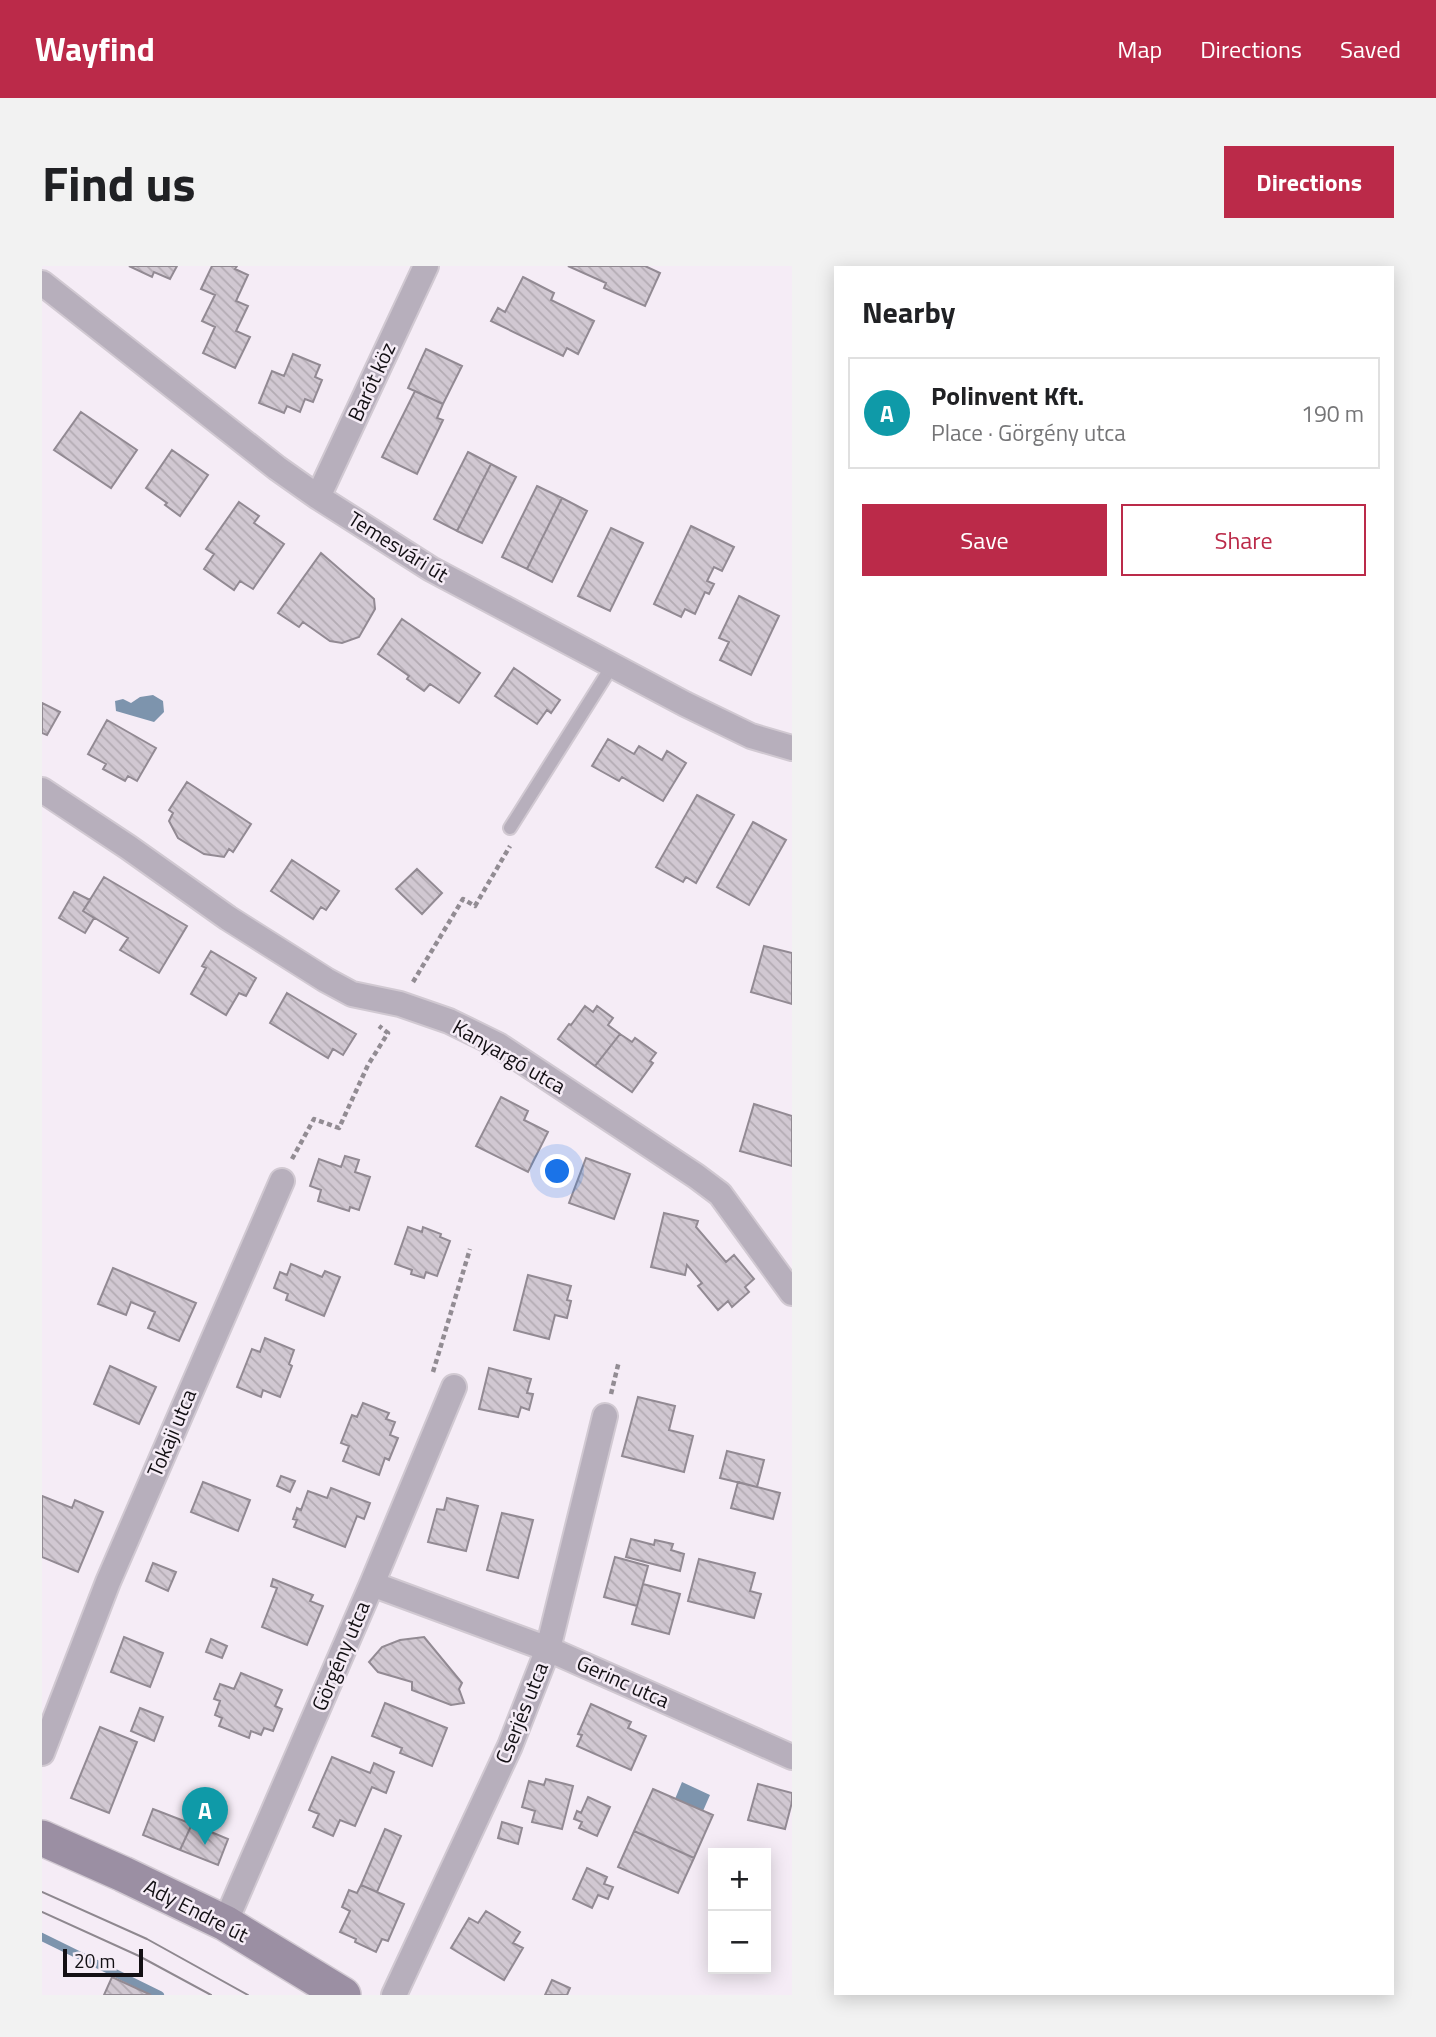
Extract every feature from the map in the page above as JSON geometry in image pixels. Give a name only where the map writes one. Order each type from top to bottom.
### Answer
[{"type":"street","name":"Barót köz","points":[[318,497],[426,266]]},
{"type":"street","name":"Temesvári út","points":[[42,283],[277,468],[431,569],[612,666],[751,736],[792,748]]},
{"type":"street","name":"Kanyargó utca","points":[[42,790],[228,918],[326,979],[352,994],[400,1004],[449,1021],[498,1045],[704,1182],[720,1194],[792,1293]]},
{"type":"street","name":"Tokaji utca","points":[[42,1753],[108,1583],[282,1181]]},
{"type":"street","name":"Görgény utca","points":[[225,1923],[372,1584],[442,1384]]},
{"type":"street","name":"Cserjés utca","points":[[394,1995],[510,1746],[548,1649],[605,1416]]},
{"type":"street","name":"Gerinc utca","points":[[372,1584],[548,1649],[792,1758]]},
{"type":"street","name":"Ady Endre út","points":[[42,1839],[225,1923],[343,1995]]},
{"type":"lane","points":[[510,828],[612,666]]},
{"type":"path","points":[[400,1004],[463,899],[475,906],[511,845]]},
{"type":"path","points":[[282,1181],[314,1119],[339,1128],[368,1065],[388,1033]]},
{"type":"path","points":[[442,1384],[470,1249]]},
{"type":"water","points":[[153,695],[163,701],[164,712],[154,722],[116,711],[115,701],[123,699],[131,703],[140,697]]},
{"type":"water","points":[[682,1782],[710,1795],[703,1811],[675,1799]]},
{"type":"building","points":[[129,266],[177,266],[170,279],[154,272],[152,277]]},
{"type":"building","points":[[212,266],[237,266],[235,269],[248,275],[236,301],[248,306],[236,331],[250,337],[235,368],[203,353],[215,327],[202,321],[215,295],[201,289]]},
{"type":"building","points":[[568,266],[645,266],[660,273],[645,306],[604,288],[606,283]]},
{"type":"building","points":[[523,277],[554,293],[551,300],[594,321],[578,354],[567,348],[563,356],[491,321],[498,308],[505,312]]},
{"type":"building","points":[[426,349],[462,366],[443,404],[408,388]]},
{"type":"building","points":[[293,354],[320,365],[315,377],[322,380],[313,402],[305,399],[300,412],[287,406],[284,413],[259,403],[272,371],[284,376]]},
{"type":"building","points":[[415,391],[443,404],[437,418],[443,420],[417,474],[382,457]]},
{"type":"building","points":[[81,412],[137,450],[111,488],[54,450]]},
{"type":"building","points":[[172,450],[208,475],[180,516],[146,488]]},
{"type":"building","points":[[468,452],[491,464],[457,531],[434,519]]},
{"type":"building","points":[[491,464],[516,477],[482,543],[457,531]]},
{"type":"building","points":[[537,486],[562,498],[527,569],[502,557]]},
{"type":"building","points":[[562,498],[587,511],[552,582],[527,569]]},
{"type":"building","points":[[239,502],[259,516],[254,523],[284,544],[253,589],[240,581],[234,590],[204,569],[214,554],[206,549]]},
{"type":"building","points":[[691,526],[734,547],[722,571],[714,567],[707,581],[714,584],[709,594],[705,592],[695,614],[685,609],[681,617],[654,604]]},
{"type":"building","points":[[611,528],[643,543],[610,611],[578,596]]},
{"type":"building","points":[[321,553],[374,599],[375,609],[359,637],[342,643],[330,641],[303,622],[299,627],[278,613]]},
{"type":"building","points":[[739,596],[779,616],[751,675],[720,660],[729,642],[719,638]]},
{"type":"building","points":[[402,619],[480,673],[459,703],[430,684],[424,691],[407,679],[409,676],[378,654]]},
{"type":"building","points":[[514,668],[560,700],[551,713],[547,710],[537,724],[495,696]]},
{"type":"building","points":[[42,703],[60,712],[47,735],[42,733]]},
{"type":"building","points":[[107,720],[156,748],[137,781],[128,776],[125,781],[103,769],[106,764],[88,754]]},
{"type":"building","points":[[608,739],[634,754],[639,746],[662,760],[667,751],[686,763],[663,801],[622,777],[619,781],[592,766]]},
{"type":"building","points":[[187,782],[251,824],[233,852],[229,849],[224,857],[204,854],[178,838],[169,821],[173,813],[169,810]]},
{"type":"building","points":[[697,795],[734,815],[696,883],[686,877],[683,882],[656,867]]},
{"type":"building","points":[[753,822],[786,840],[749,905],[717,887]]},
{"type":"building","points":[[292,860],[339,891],[326,910],[321,907],[313,919],[271,891]]},
{"type":"building","points":[[417,869],[442,893],[422,914],[396,889]]},
{"type":"building","points":[[104,877],[187,926],[159,973],[120,950],[128,938],[83,911]]},
{"type":"building","points":[[74,892],[90,900],[83,911],[94,918],[85,933],[59,918]]},
{"type":"building","points":[[764,946],[792,953],[792,1004],[751,992]]},
{"type":"building","points":[[211,951],[256,978],[246,996],[239,993],[226,1015],[191,994],[206,968],[202,966]]},
{"type":"building","points":[[287,993],[356,1034],[343,1055],[333,1049],[328,1058],[270,1023]]},
{"type":"building","points":[[585,1006],[593,1012],[597,1006],[613,1018],[608,1025],[620,1034],[595,1066],[558,1039]]},
{"type":"building","points":[[620,1034],[632,1042],[635,1038],[656,1053],[650,1061],[653,1063],[632,1092],[595,1066]]},
{"type":"building","points":[[501,1097],[528,1111],[524,1120],[548,1132],[528,1172],[476,1146]]},
{"type":"building","points":[[754,1104],[792,1116],[792,1166],[740,1151]]},
{"type":"building","points":[[345,1156],[359,1160],[355,1172],[370,1177],[359,1210],[350,1207],[349,1211],[318,1201],[321,1190],[310,1186],[319,1159],[341,1167]]},
{"type":"building","points":[[586,1158],[630,1174],[614,1219],[569,1203]]},
{"type":"building","points":[[664,1213],[698,1221],[696,1227],[726,1262],[734,1255],[754,1279],[745,1287],[749,1292],[732,1307],[728,1301],[718,1310],[698,1286],[702,1283],[687,1265],[685,1275],[651,1267]]},
{"type":"building","points":[[408,1227],[422,1232],[423,1227],[450,1241],[437,1276],[426,1272],[424,1278],[395,1264]]},
{"type":"building","points":[[291,1264],[322,1277],[325,1271],[340,1277],[324,1316],[286,1300],[288,1294],[274,1288],[280,1272],[287,1275]]},
{"type":"building","points":[[113,1268],[196,1303],[179,1341],[148,1328],[155,1312],[131,1302],[126,1315],[98,1304]]},
{"type":"building","points":[[528,1275],[571,1286],[567,1300],[571,1301],[567,1318],[555,1315],[549,1339],[514,1330]]},
{"type":"building","points":[[265,1338],[294,1350],[289,1364],[292,1366],[280,1397],[263,1390],[261,1397],[237,1387],[252,1349],[260,1352]]},
{"type":"building","points":[[110,1366],[156,1387],[139,1424],[94,1404]]},
{"type":"building","points":[[489,1368],[531,1379],[527,1393],[533,1394],[529,1410],[521,1407],[518,1417],[479,1409]]},
{"type":"building","points":[[638,1397],[675,1406],[669,1430],[693,1436],[684,1472],[622,1456]]},
{"type":"building","points":[[363,1403],[389,1413],[386,1419],[395,1422],[390,1435],[398,1438],[389,1460],[385,1458],[379,1475],[343,1461],[349,1446],[341,1443],[352,1415],[357,1417]]},
{"type":"building","points":[[727,1451],[764,1460],[757,1487],[720,1478]]},
{"type":"building","points":[[281,1476],[295,1481],[290,1492],[277,1486]]},
{"type":"building","points":[[203,1482],[250,1500],[238,1531],[191,1512]]},
{"type":"building","points":[[738,1482],[780,1493],[773,1519],[731,1508]]},
{"type":"building","points":[[331,1488],[370,1503],[364,1519],[357,1516],[345,1547],[294,1527],[297,1520],[293,1519],[297,1508],[301,1510],[308,1491],[327,1498]]},
{"type":"building","points":[[42,1496],[72,1508],[75,1500],[103,1512],[78,1572],[42,1557]]},
{"type":"building","points":[[447,1498],[478,1506],[466,1551],[428,1542],[437,1509],[444,1510]]},
{"type":"building","points":[[502,1513],[533,1520],[518,1578],[487,1570]]},
{"type":"building","points":[[631,1539],[654,1545],[655,1540],[673,1544],[671,1550],[684,1554],[680,1571],[626,1557]]},
{"type":"building","points":[[615,1557],[648,1566],[637,1606],[604,1597]]},
{"type":"building","points":[[699,1559],[755,1573],[750,1591],[761,1594],[754,1618],[688,1601]]},
{"type":"building","points":[[153,1563],[176,1572],[168,1591],[146,1581]]},
{"type":"building","points":[[273,1579],[313,1595],[310,1601],[323,1606],[307,1645],[262,1627],[277,1588],[271,1586]]},
{"type":"building","points":[[643,1584],[680,1594],[669,1634],[632,1624]]},
{"type":"building","points":[[124,1637],[163,1653],[150,1687],[111,1672]]},
{"type":"building","points":[[424,1637],[462,1683],[459,1689],[464,1703],[451,1705],[412,1690],[412,1682],[378,1672],[369,1662],[382,1647],[400,1640]]},
{"type":"building","points":[[211,1639],[227,1646],[222,1658],[206,1652]]},
{"type":"building","points":[[241,1673],[282,1690],[275,1706],[282,1709],[273,1731],[264,1728],[261,1735],[251,1731],[249,1738],[219,1726],[222,1718],[215,1715],[220,1701],[214,1699],[220,1684],[234,1689]]},
{"type":"building","points":[[385,1703],[447,1728],[432,1766],[400,1753],[402,1748],[372,1736]]},
{"type":"building","points":[[591,1704],[631,1722],[628,1728],[646,1736],[631,1770],[577,1746],[582,1735],[578,1734]]},
{"type":"building","points":[[140,1708],[163,1717],[154,1741],[131,1731]]},
{"type":"building","points":[[100,1727],[137,1742],[109,1813],[71,1798]]},
{"type":"building","points":[[332,1757],[370,1773],[374,1763],[394,1772],[386,1793],[372,1787],[355,1826],[340,1820],[333,1836],[313,1827],[319,1814],[309,1810]]},
{"type":"building","points":[[546,1779],[573,1786],[562,1829],[532,1822],[535,1811],[522,1807],[529,1781],[544,1785]]},
{"type":"building","points":[[758,1784],[792,1793],[785,1829],[748,1820]]},
{"type":"building","points":[[653,1789],[713,1815],[694,1858],[634,1831]]},
{"type":"building","points":[[588,1797],[610,1807],[597,1836],[579,1828],[582,1822],[574,1819],[577,1811],[581,1813]]},
{"type":"building","points":[[153,1809],[192,1824],[180,1850],[143,1835]]},
{"type":"building","points":[[502,1822],[522,1828],[518,1844],[498,1838]]},
{"type":"building","points":[[192,1824],[228,1839],[218,1865],[180,1850]]},
{"type":"building","points":[[385,1829],[401,1836],[377,1892],[361,1885]]},
{"type":"building","points":[[634,1831],[694,1858],[678,1893],[618,1867]]},
{"type":"building","points":[[587,1868],[607,1877],[604,1884],[613,1887],[608,1899],[598,1895],[592,1908],[573,1899]]},
{"type":"building","points":[[361,1885],[404,1904],[388,1941],[382,1939],[376,1952],[340,1932],[350,1911],[342,1907],[349,1890],[357,1893]]},
{"type":"building","points":[[486,1911],[520,1932],[513,1943],[523,1948],[504,1980],[451,1948],[469,1918],[478,1923]]},
{"type":"building","points":[[112,1977],[151,1995],[104,1995]]},
{"type":"building","points":[[552,1980],[570,1988],[567,1995],[545,1995]]},
{"type":"waterway","points":[[42,1937],[160,1995]]},
{"type":"tram line","points":[[42,1892],[147,1939],[248,1995]]},
{"type":"tram line","points":[[42,1912],[139,1956],[211,1995]]},
{"type":"place","name":"Polinvent Kft.","points":[[205,1845]]}]
